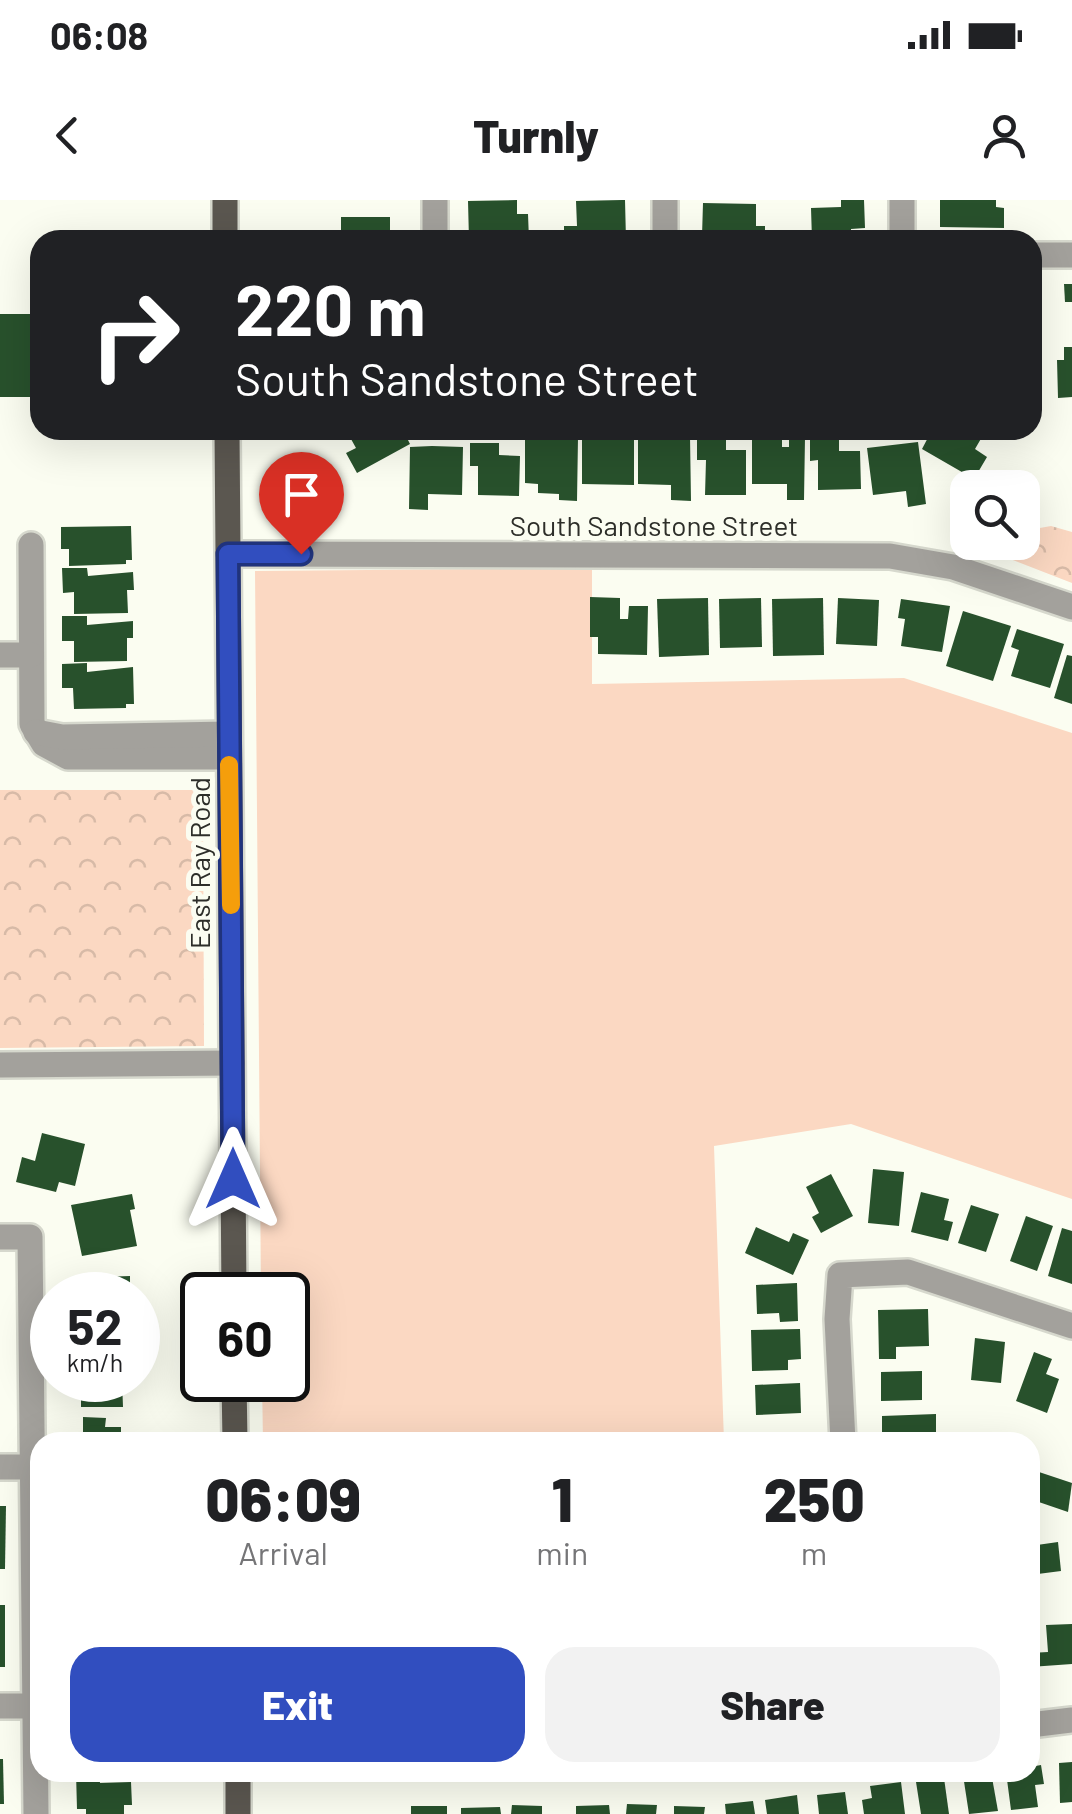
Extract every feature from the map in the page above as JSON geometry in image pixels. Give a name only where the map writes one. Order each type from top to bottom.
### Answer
[{"type":"main road","points":[[225,200],[225,230]]},
{"type":"main road","name":"East Ray Road","points":[[227,440],[234,1272]]},
{"type":"main road","points":[[234,1402],[235,1432]]},
{"type":"main road","points":[[238,1782],[238,1814]]},
{"type":"street","points":[[434,200],[435,230]]},
{"type":"street","points":[[665,200],[665,230]]},
{"type":"street","points":[[902,200],[902,230]]},
{"type":"street","points":[[1042,255],[1072,254]]},
{"type":"street","points":[[31,545],[32,724],[36,732],[123,746],[229,746]]},
{"type":"street","name":"South Sandstone Street","points":[[228,554],[890,556],[954,567],[1072,607]]},
{"type":"street","points":[[0,655],[31,655]]},
{"type":"street","points":[[0,1066],[232,1063]]},
{"type":"street","points":[[0,1237],[30,1237],[33,1432]]},
{"type":"street","points":[[843,1432],[837,1319],[840,1275],[908,1272],[1072,1326]]},
{"type":"street","points":[[0,1467],[30,1467]]},
{"type":"street","points":[[0,1706],[30,1706]]},
{"type":"street","points":[[1040,1724],[1072,1720]]},
{"type":"street","points":[[36,1782],[36,1814]]},
{"type":"green space","points":[[1051,526],[1072,532],[1072,583],[1013,560],[1040,560],[1040,528]]},
{"type":"green space","points":[[592,568],[592,684],[904,678],[1072,733],[1072,1199],[851,1124],[714,1146],[724,1432],[263,1432],[262,1402],[310,1402],[310,1272],[261,1272],[255,571]]},
{"type":"green space","points":[[0,790],[203,790],[204,1046],[0,1048]]},
{"type":"building","points":[[517,200],[517,214],[528,214],[529,230],[469,230],[468,201]]},
{"type":"building","points":[[625,200],[626,230],[564,230],[564,226],[577,226],[576,201]]},
{"type":"building","points":[[841,200],[864,200],[865,228],[812,230],[811,208],[841,207]]},
{"type":"building","points":[[940,200],[996,200],[996,207],[1004,208],[1004,228],[940,227]]},
{"type":"building","points":[[703,203],[756,204],[756,226],[765,226],[765,230],[702,230]]},
{"type":"building","points":[[341,217],[390,217],[390,230],[341,230]]},
{"type":"building","points":[[1064,284],[1072,284],[1072,302],[1065,302]]},
{"type":"building","points":[[0,314],[30,314],[30,397],[0,397]]},
{"type":"building","points":[[1064,347],[1072,347],[1072,397],[1058,398],[1057,360],[1064,360]]},
{"type":"building","points":[[352,440],[408,440],[410,444],[357,473],[346,453],[356,448]]},
{"type":"building","points":[[525,440],[578,440],[577,501],[559,500],[559,494],[538,493],[538,484],[525,483]]},
{"type":"building","points":[[582,440],[634,440],[634,485],[582,484]]},
{"type":"building","points":[[638,440],[690,440],[691,501],[671,500],[671,485],[638,484]]},
{"type":"building","points":[[697,440],[726,440],[726,450],[746,450],[746,495],[705,495],[706,460],[697,460]]},
{"type":"building","points":[[752,440],[782,440],[782,447],[789,447],[789,440],[805,440],[804,500],[787,500],[787,484],[752,484]]},
{"type":"building","points":[[810,440],[839,440],[839,451],[860,451],[861,489],[818,490],[818,460],[810,461]]},
{"type":"building","points":[[927,440],[980,440],[975,449],[987,457],[979,470],[958,470],[922,449]]},
{"type":"building","points":[[918,442],[926,504],[908,507],[906,491],[873,495],[867,448]]},
{"type":"building","points":[[470,443],[499,443],[499,455],[520,456],[519,496],[478,495],[478,466],[470,466]]},
{"type":"building","points":[[410,447],[463,447],[462,495],[428,494],[428,510],[409,509]]},
{"type":"building","points":[[131,526],[132,560],[126,560],[126,564],[69,566],[69,549],[61,549],[61,527]]},
{"type":"building","points":[[62,568],[87,568],[88,576],[133,572],[134,590],[127,590],[128,613],[74,614],[74,592],[63,593]]},
{"type":"building","points":[[590,597],[620,598],[620,619],[628,619],[629,606],[648,606],[647,655],[598,654],[598,637],[590,637]]},
{"type":"building","points":[[708,598],[709,655],[659,657],[657,599]]},
{"type":"building","points":[[761,598],[762,647],[720,648],[719,599]]},
{"type":"building","points":[[823,598],[824,655],[773,656],[772,599]]},
{"type":"building","points":[[838,598],[879,600],[877,646],[836,644]]},
{"type":"building","points":[[901,599],[950,606],[942,652],[901,646],[905,619],[898,618]]},
{"type":"building","points":[[963,611],[1011,626],[993,681],[946,666]]},
{"type":"building","points":[[62,616],[87,616],[87,625],[133,621],[133,638],[127,638],[127,661],[74,662],[74,641],[62,641]]},
{"type":"building","points":[[1017,629],[1064,644],[1050,688],[1011,676],[1019,650],[1011,647]]},
{"type":"building","points":[[1067,655],[1072,656],[1072,704],[1054,698]]},
{"type":"building","points":[[87,663],[87,672],[133,667],[134,704],[126,704],[126,708],[74,709],[73,688],[62,688],[62,664]]},
{"type":"building","points":[[42,1133],[85,1144],[75,1186],[59,1182],[56,1192],[16,1182],[22,1157],[35,1161]]},
{"type":"building","points":[[873,1169],[904,1172],[899,1226],[868,1223]]},
{"type":"building","points":[[831,1174],[853,1216],[821,1233],[812,1217],[819,1213],[806,1187]]},
{"type":"building","points":[[921,1192],[949,1199],[944,1220],[953,1222],[948,1241],[911,1232]]},
{"type":"building","points":[[132,1194],[135,1209],[130,1210],[137,1246],[82,1256],[71,1205]]},
{"type":"building","points":[[971,1205],[999,1214],[986,1252],[958,1243]]},
{"type":"building","points":[[1026,1216],[1053,1226],[1037,1271],[1010,1261]]},
{"type":"building","points":[[756,1227],[789,1242],[793,1233],[809,1240],[793,1275],[745,1253]]},
{"type":"building","points":[[1062,1228],[1072,1231],[1072,1284],[1048,1276]]},
{"type":"building","points":[[797,1283],[798,1321],[780,1322],[779,1313],[757,1314],[756,1285]]},
{"type":"building","points":[[928,1309],[929,1346],[896,1347],[896,1359],[879,1359],[878,1310]]},
{"type":"building","points":[[800,1329],[801,1359],[788,1360],[788,1370],[752,1371],[751,1330]]},
{"type":"building","points":[[975,1338],[1005,1342],[1001,1383],[971,1380]]},
{"type":"building","points":[[1034,1352],[1052,1359],[1046,1374],[1059,1379],[1047,1413],[1016,1401]]},
{"type":"building","points":[[922,1371],[922,1400],[881,1401],[881,1372]]},
{"type":"building","points":[[800,1383],[801,1413],[756,1415],[755,1385]]},
{"type":"building","points":[[81,1402],[123,1402],[123,1407],[81,1407]]},
{"type":"building","points":[[936,1414],[936,1432],[882,1432],[882,1416]]},
{"type":"building","points":[[83,1417],[106,1418],[105,1427],[121,1427],[121,1432],[83,1432]]},
{"type":"building","points":[[1040,1472],[1072,1483],[1068,1512],[1040,1502]]},
{"type":"building","points":[[0,1506],[6,1506],[5,1569],[0,1569]]},
{"type":"building","points":[[1058,1542],[1061,1571],[1040,1574],[1040,1545]]},
{"type":"building","points":[[0,1605],[5,1605],[5,1667],[0,1667]]},
{"type":"building","points":[[1072,1624],[1072,1664],[1040,1666],[1040,1652],[1048,1652],[1046,1625]]},
{"type":"building","points":[[3,1759],[4,1804],[0,1804]]},
{"type":"building","points":[[1072,1762],[1072,1802],[1060,1803],[1059,1763]]},
{"type":"building","points":[[1040,1765],[1044,1784],[1035,1785],[1038,1807],[1011,1810],[1007,1782],[1040,1782]]},
{"type":"building","points":[[76,1782],[131,1782],[132,1805],[124,1805],[124,1814],[86,1814],[86,1809],[77,1809]]},
{"type":"building","points":[[901,1782],[905,1814],[864,1814],[862,1800],[872,1798],[870,1786]]},
{"type":"building","points":[[916,1782],[945,1782],[949,1814],[921,1814]]},
{"type":"building","points":[[964,1782],[993,1782],[998,1811],[969,1814]]},
{"type":"building","points":[[845,1792],[848,1814],[819,1814],[817,1795]]},
{"type":"building","points":[[797,1795],[799,1814],[767,1814],[765,1800]]},
{"type":"building","points":[[753,1801],[755,1814],[726,1814],[725,1804]]},
{"type":"building","points":[[627,1804],[657,1805],[656,1814],[626,1814]]},
{"type":"building","points":[[512,1805],[542,1806],[542,1814],[511,1814]]},
{"type":"building","points":[[609,1805],[610,1814],[576,1814],[576,1806]]},
{"type":"building","points":[[411,1806],[447,1806],[447,1814],[411,1814]]},
{"type":"building","points":[[674,1806],[705,1807],[704,1814],[674,1814]]},
{"type":"building","points":[[500,1807],[501,1814],[461,1814],[461,1808]]},
{"type":"slow traffic","points":[[229,765],[231,905]]},
{"type":"route","points":[[233,1179],[228,554],[301,554]]}]
